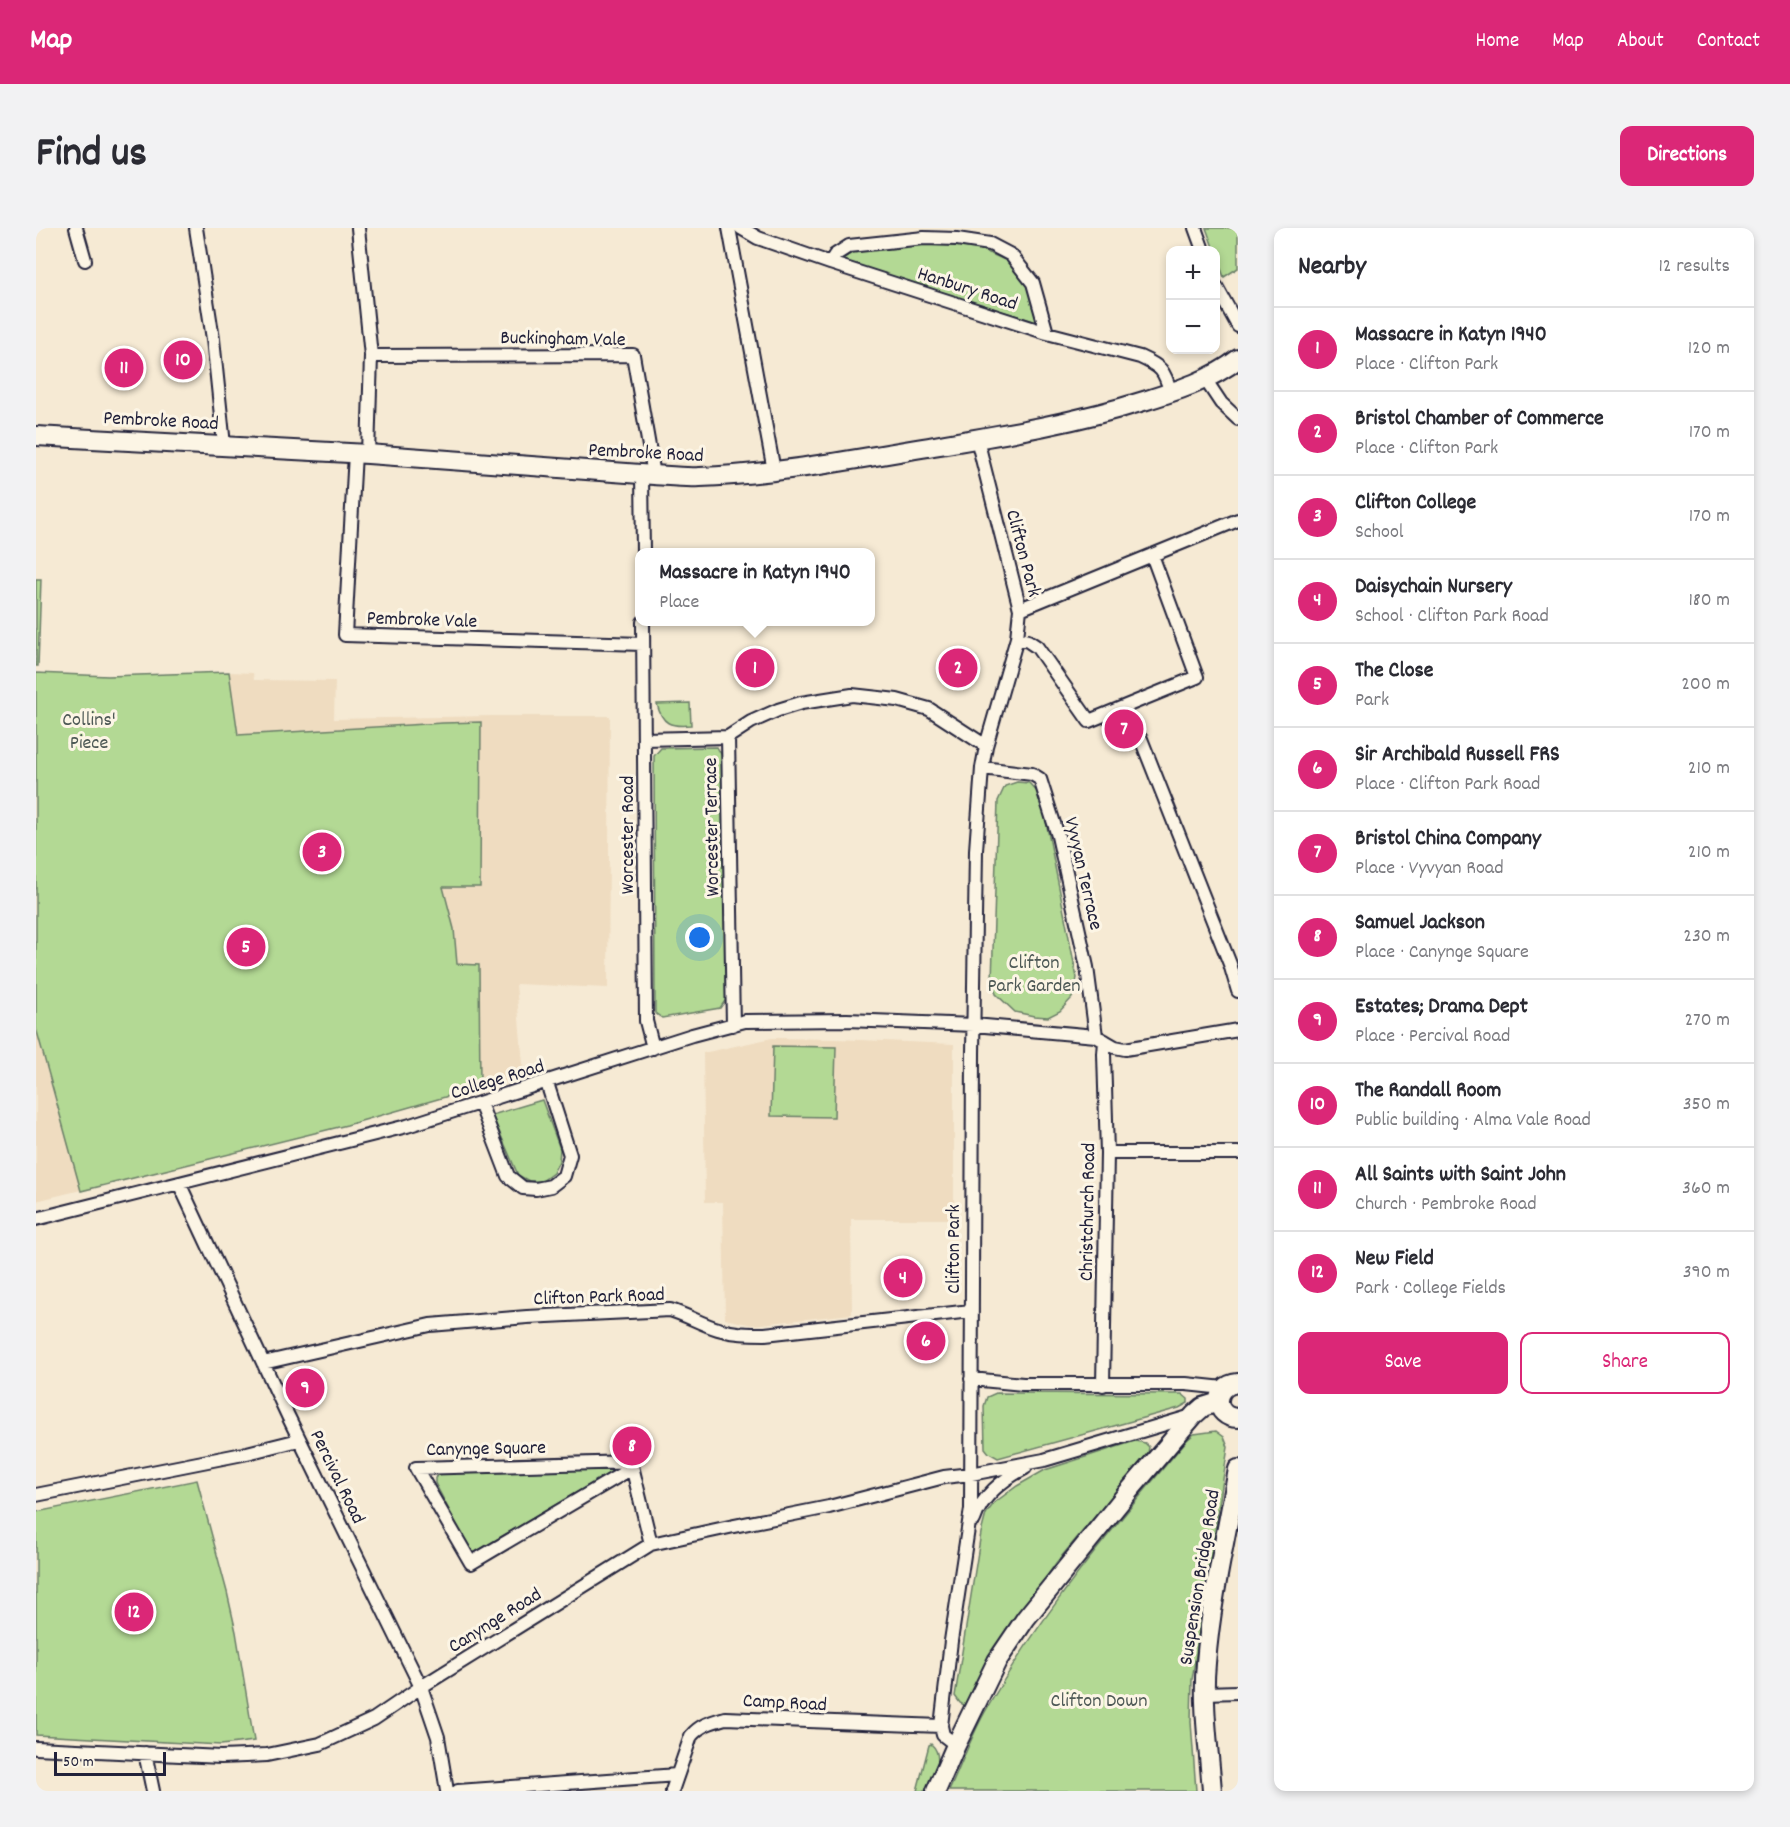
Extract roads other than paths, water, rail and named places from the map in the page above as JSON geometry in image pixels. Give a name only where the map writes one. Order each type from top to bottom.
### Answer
[{"type":"main road","name":"Pembroke Road","points":[[36,436],[224,445],[697,478],[774,471],[977,439],[1074,421],[1171,393],[1205,380],[1238,359]]},
{"type":"main road","points":[[936,1791],[998,1661],[1026,1618],[1189,1420],[1203,1407],[1229,1407]]},
{"type":"main road","name":"Suspension Bridge Road","points":[[1212,1791],[1205,1693],[1206,1664],[1238,1469]]},
{"type":"street","points":[[76,228],[85,260]]},
{"type":"street","points":[[196,228],[213,339],[224,445]]},
{"type":"street","points":[[358,228],[372,356],[362,454]]},
{"type":"street","points":[[729,228],[774,471]]},
{"type":"street","name":"Hanbury Road","points":[[741,228],[758,238],[830,263],[1047,333],[1140,357],[1153,363],[1164,372],[1171,393]]},
{"type":"street","points":[[1195,228],[1202,246]]},
{"type":"street","points":[[830,263],[835,255],[849,246],[924,238],[957,239],[990,244],[1011,255],[1033,283],[1047,333]]},
{"type":"street","points":[[1220,295],[1238,326]]},
{"type":"street","name":"Buckingham Vale","points":[[372,356],[633,355],[648,475]]},
{"type":"street","points":[[1205,380],[1221,403],[1238,419]]},
{"type":"street","name":"Clifton Park","points":[[941,1726],[971,1509],[976,850],[982,768],[986,746],[1017,638],[1020,609],[977,439]]},
{"type":"street","name":"Pembroke Vale","points":[[362,454],[345,635],[643,644]]},
{"type":"street","points":[[643,548],[648,475]]},
{"type":"street","points":[[1020,609],[1238,520]]},
{"type":"street","points":[[1017,638],[1028,640],[1036,647],[1089,721],[1197,677],[1152,555]]},
{"type":"street","name":"Worcester Road","points":[[643,626],[646,1021],[653,1048]]},
{"type":"street","points":[[644,739],[728,737],[751,722],[778,710],[801,703],[852,695],[897,699],[929,709],[986,746]]},
{"type":"street","name":"Worcester Terrace","points":[[728,737],[733,1024]]},
{"type":"street","points":[[1141,739],[1230,964],[1238,991]]},
{"type":"street","name":"Vyvyan Terrace","points":[[982,768],[1032,774],[1040,779],[1058,836],[1088,967],[1101,1038]]},
{"type":"street","name":"College Road","points":[[36,1219],[407,1126],[746,1021],[847,1020],[974,1025],[1101,1038],[1115,1047],[1125,1049],[1238,1030]]},
{"type":"street","name":"Christchurch Road","points":[[1101,1038],[1104,1054],[1107,1153],[1103,1385]]},
{"type":"street","points":[[480,1103],[508,1176],[523,1188],[536,1189],[551,1186],[564,1176],[570,1155],[547,1083]]},
{"type":"street","points":[[1107,1153],[1238,1153]]},
{"type":"street","name":"Percival Road","points":[[179,1183],[299,1440],[421,1687],[438,1737],[447,1791]]},
{"type":"street","name":"Clifton Park Road","points":[[263,1364],[430,1325],[516,1318],[670,1310],[686,1314],[717,1329],[741,1335],[971,1311]]},
{"type":"street","points":[[971,1379],[1023,1384],[1169,1385],[1229,1407]]},
{"type":"street","points":[[967,1541],[977,1509],[1011,1475],[1044,1460],[1189,1420]]},
{"type":"street","points":[[1151,1429],[1169,1444]]},
{"type":"street","points":[[36,1495],[233,1456],[299,1440]]},
{"type":"street","name":"Canynge Road","points":[[36,1748],[221,1757],[267,1755],[320,1744],[374,1719],[421,1687],[651,1544],[829,1507],[944,1477],[1044,1460]]},
{"type":"street","name":"Canynge Square","points":[[631,1462],[632,1468],[471,1563],[416,1468],[631,1462]]},
{"type":"street","points":[[632,1468],[651,1544]]},
{"type":"street","points":[[1205,1693],[1238,1692]]},
{"type":"street","name":"Camp Road","points":[[672,1791],[690,1736],[705,1724],[725,1718],[941,1726]]},
{"type":"street","points":[[941,1726],[943,1735],[956,1745]]},
{"type":"street","points":[[145,1754],[153,1791]]},
{"type":"street","points":[[458,1791],[677,1775]]},
{"type":"place","name":"The Randall Room","points":[[183,360]]},
{"type":"place","name":"All Saints with Saint John","points":[[124,368]]},
{"type":"place","name":"Massacre in Katyn 1940","points":[[755,668]]},
{"type":"place","name":"Bristol Chamber of Commerce","points":[[958,668]]},
{"type":"place","name":"Bristol China Company","points":[[1124,729]]},
{"type":"place","name":"Clifton College","points":[[322,852]]},
{"type":"place","name":"The Close","points":[[246,947]]},
{"type":"place","name":"Daisychain Nursery","points":[[903,1278]]},
{"type":"place","name":"Sir Archibald Russell FRS","points":[[926,1341]]},
{"type":"place","name":"Estates; Drama Dept","points":[[305,1388]]},
{"type":"place","name":"Samuel Jackson","points":[[632,1446]]},
{"type":"place","name":"New Field","points":[[134,1612]]},
{"type":"park label","name":"Collins' Piece","points":[[89,730]]},
{"type":"park label","name":"Clifton Park Garden","points":[[1034,972]]},
{"type":"park label","name":"Clifton Down","points":[[1099,1699]]}]
